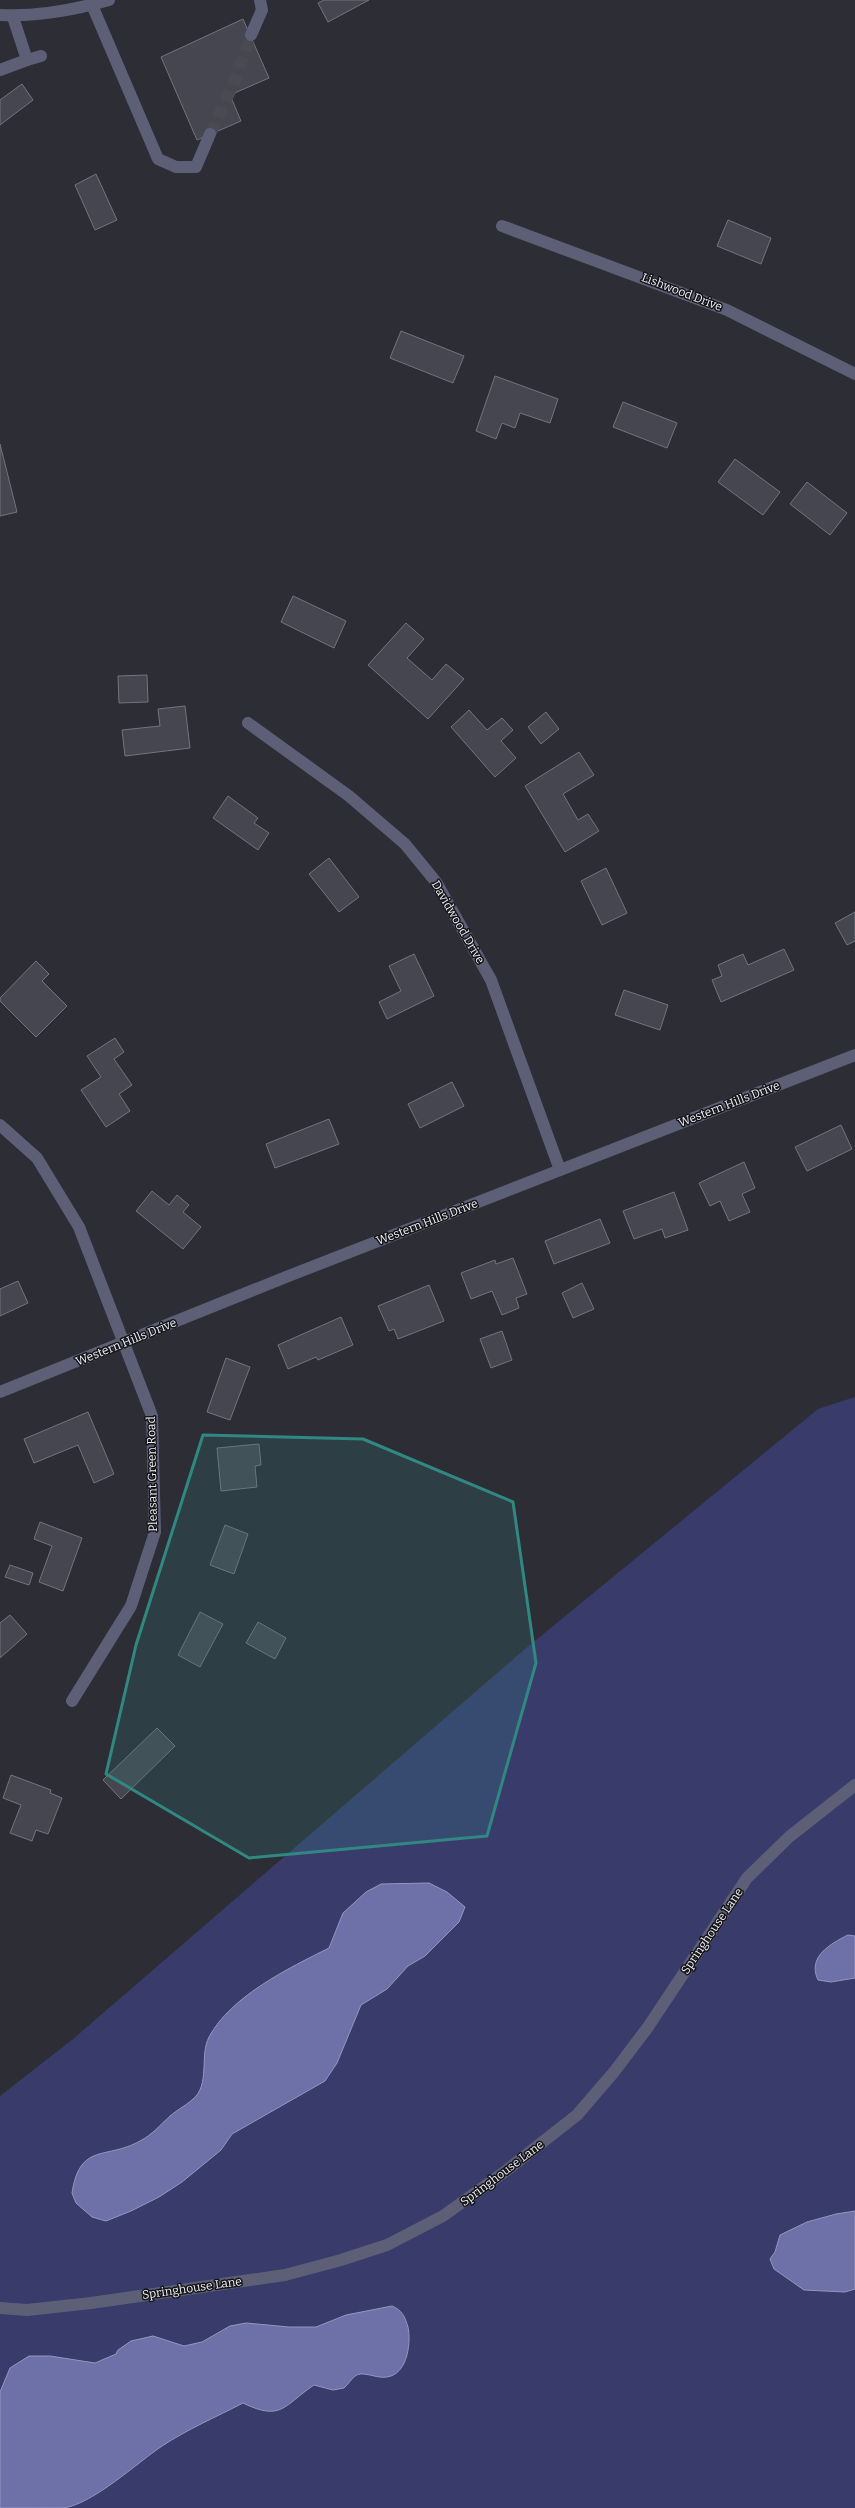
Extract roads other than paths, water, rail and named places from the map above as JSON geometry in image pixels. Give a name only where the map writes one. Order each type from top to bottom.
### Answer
[{"type":"street","points":[[0,15],[13,17],[47,14],[109,0]]},
{"type":"street","points":[[251,35],[262,10],[260,0]]},
{"type":"street","points":[[92,5],[158,159],[176,167],[196,167],[210,134]]},
{"type":"street","points":[[13,17],[26,60]]},
{"type":"street","points":[[0,70],[41,56]]},
{"type":"street","name":"Lishwood Drive","points":[[502,226],[720,307],[855,374]]},
{"type":"street","name":"Davidwood Drive","points":[[248,722],[349,796],[405,844],[436,882],[491,980],[560,1170]]},
{"type":"street","name":"Western Hills Drive","points":[[0,1392],[855,1055]]},
{"type":"street","name":"Pleasant Green Road","points":[[0,1125],[37,1158],[79,1227],[152,1416],[155,1532],[131,1606],[72,1700]]},
{"type":"street","name":"Springhouse Lane","points":[[0,2308],[27,2310],[91,2303],[285,2275],[341,2260],[387,2245],[443,2216],[507,2170],[577,2115],[614,2072],[648,2027],[747,1878],[788,1837],[855,1786]]},
{"type":"tunnel","points":[[210,134],[234,83],[251,35]]}]
